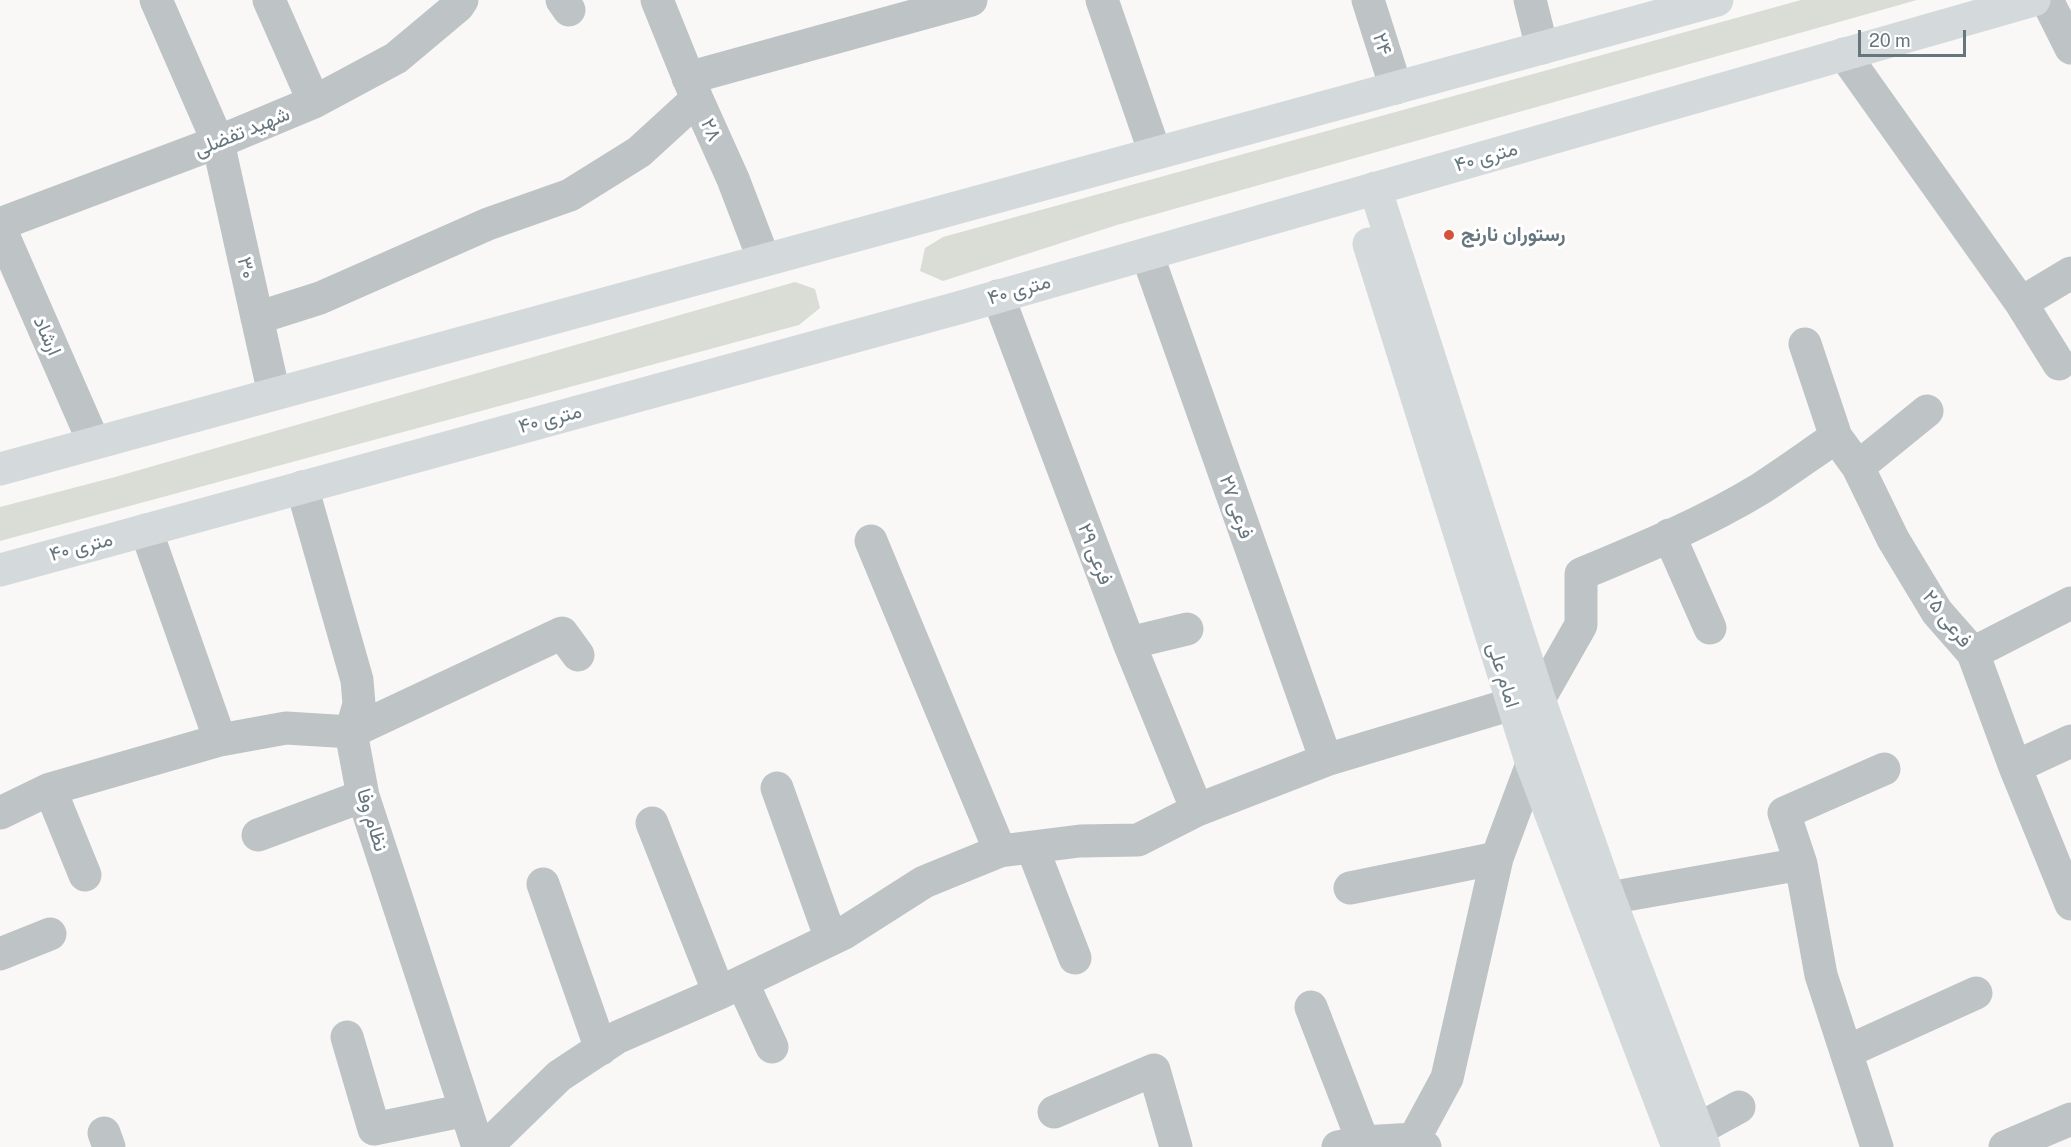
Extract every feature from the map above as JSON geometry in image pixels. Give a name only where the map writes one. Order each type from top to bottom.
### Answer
[{"type":"main road","points":[[0,469],[1717,0]]},
{"type":"main road","name":"۴۰ متری","points":[[0,570],[998,296],[2034,0]]},
{"type":"main road","name":"امام علی","points":[[1365,191],[1525,701],[1532,764],[1693,1141]]},
{"type":"main road","points":[[1525,701],[1609,898],[1693,1141]]},
{"type":"street","name":"۳۰","points":[[156,0],[218,142],[274,394]]},
{"type":"street","points":[[269,0],[314,102]]},
{"type":"street","name":"شهید تفضلی","points":[[0,224],[218,142],[314,102],[396,58],[458,6],[462,0]]},
{"type":"street","name":"۲۸","points":[[657,0],[692,89],[733,179],[764,260]]},
{"type":"street","points":[[257,318],[320,298],[488,224],[570,195],[639,152],[692,89],[971,0]]},
{"type":"street","points":[[1102,0],[1155,153]]},
{"type":"street","name":"۲۴","points":[[1368,0],[1396,88]]},
{"type":"street","points":[[1530,0],[1542,48]]},
{"type":"street","points":[[2047,0],[2071,48]]},
{"type":"street","points":[[1844,54],[2020,303],[2059,364]]},
{"type":"street","name":"ارشاد","points":[[0,228],[93,443]]},
{"type":"street","name":"فرعی ۲۷","points":[[1147,254],[1326,760]]},
{"type":"street","points":[[2020,303],[2071,273]]},
{"type":"street","name":"فرعی ۲۹","points":[[998,296],[1129,643],[1197,810]]},
{"type":"street","name":"فرعی ۲۵","points":[[1805,344],[1836,436],[1858,467],[1893,539],[1937,612],[1973,653],[2015,767],[2071,904]]},
{"type":"street","points":[[1858,467],[1927,411]]},
{"type":"street","points":[[486,1147],[559,1076],[618,1037],[730,988],[844,933],[924,882],[1016,849],[1080,841],[1138,840],[1197,810],[1326,760],[1525,701],[1581,625],[1581,574],[1669,535],[1760,489],[1836,436]]},
{"type":"street","name":"نظام وفا","points":[[302,487],[357,680],[358,704],[351,732],[363,795],[478,1147]]},
{"type":"street","points":[[146,530],[220,740]]},
{"type":"street","points":[[1669,535],[1710,628]]},
{"type":"street","points":[[871,541],[1016,849],[1075,958]]},
{"type":"street","points":[[1973,653],[2071,603]]},
{"type":"street","points":[[1129,643],[1187,629]]},
{"type":"street","points":[[0,813],[50,789],[220,740],[286,728],[351,732],[562,633],[578,654]]},
{"type":"street","points":[[2015,767],[2071,741]]},
{"type":"street","points":[[1311,1007],[1351,1144],[1419,1143],[1447,1078],[1497,858],[1532,764]]},
{"type":"street","points":[[1877,1147],[1821,975],[1801,864],[1784,813],[1884,769]]},
{"type":"street","points":[[777,788],[831,939]]},
{"type":"street","points":[[50,789],[85,875]]},
{"type":"street","points":[[258,835],[363,795]]},
{"type":"street","points":[[652,823],[730,988],[772,1047]]},
{"type":"street","points":[[1350,888],[1497,858]]},
{"type":"street","points":[[1609,898],[1801,864]]},
{"type":"street","points":[[543,884],[601,1049]]},
{"type":"street","points":[[0,954],[50,934]]},
{"type":"street","points":[[1846,1052],[1976,993]]},
{"type":"street","points":[[347,1037],[374,1129],[466,1110]]},
{"type":"street","points":[[1054,1112],[1154,1070],[1176,1147]]},
{"type":"street","points":[[1693,1141],[1739,1107]]},
{"type":"street","points":[[2005,1147],[2071,1119]]},
{"type":"shaded area","points":[[1801,0],[1917,0],[1117,225],[943,281],[920,271],[925,248],[943,237]]},
{"type":"shaded area","points":[[795,282],[815,289],[820,308],[799,325],[0,541],[0,507],[115,477]]},
{"type":"place","name":"رستوران نارنج","points":[[1449,235]]}]
